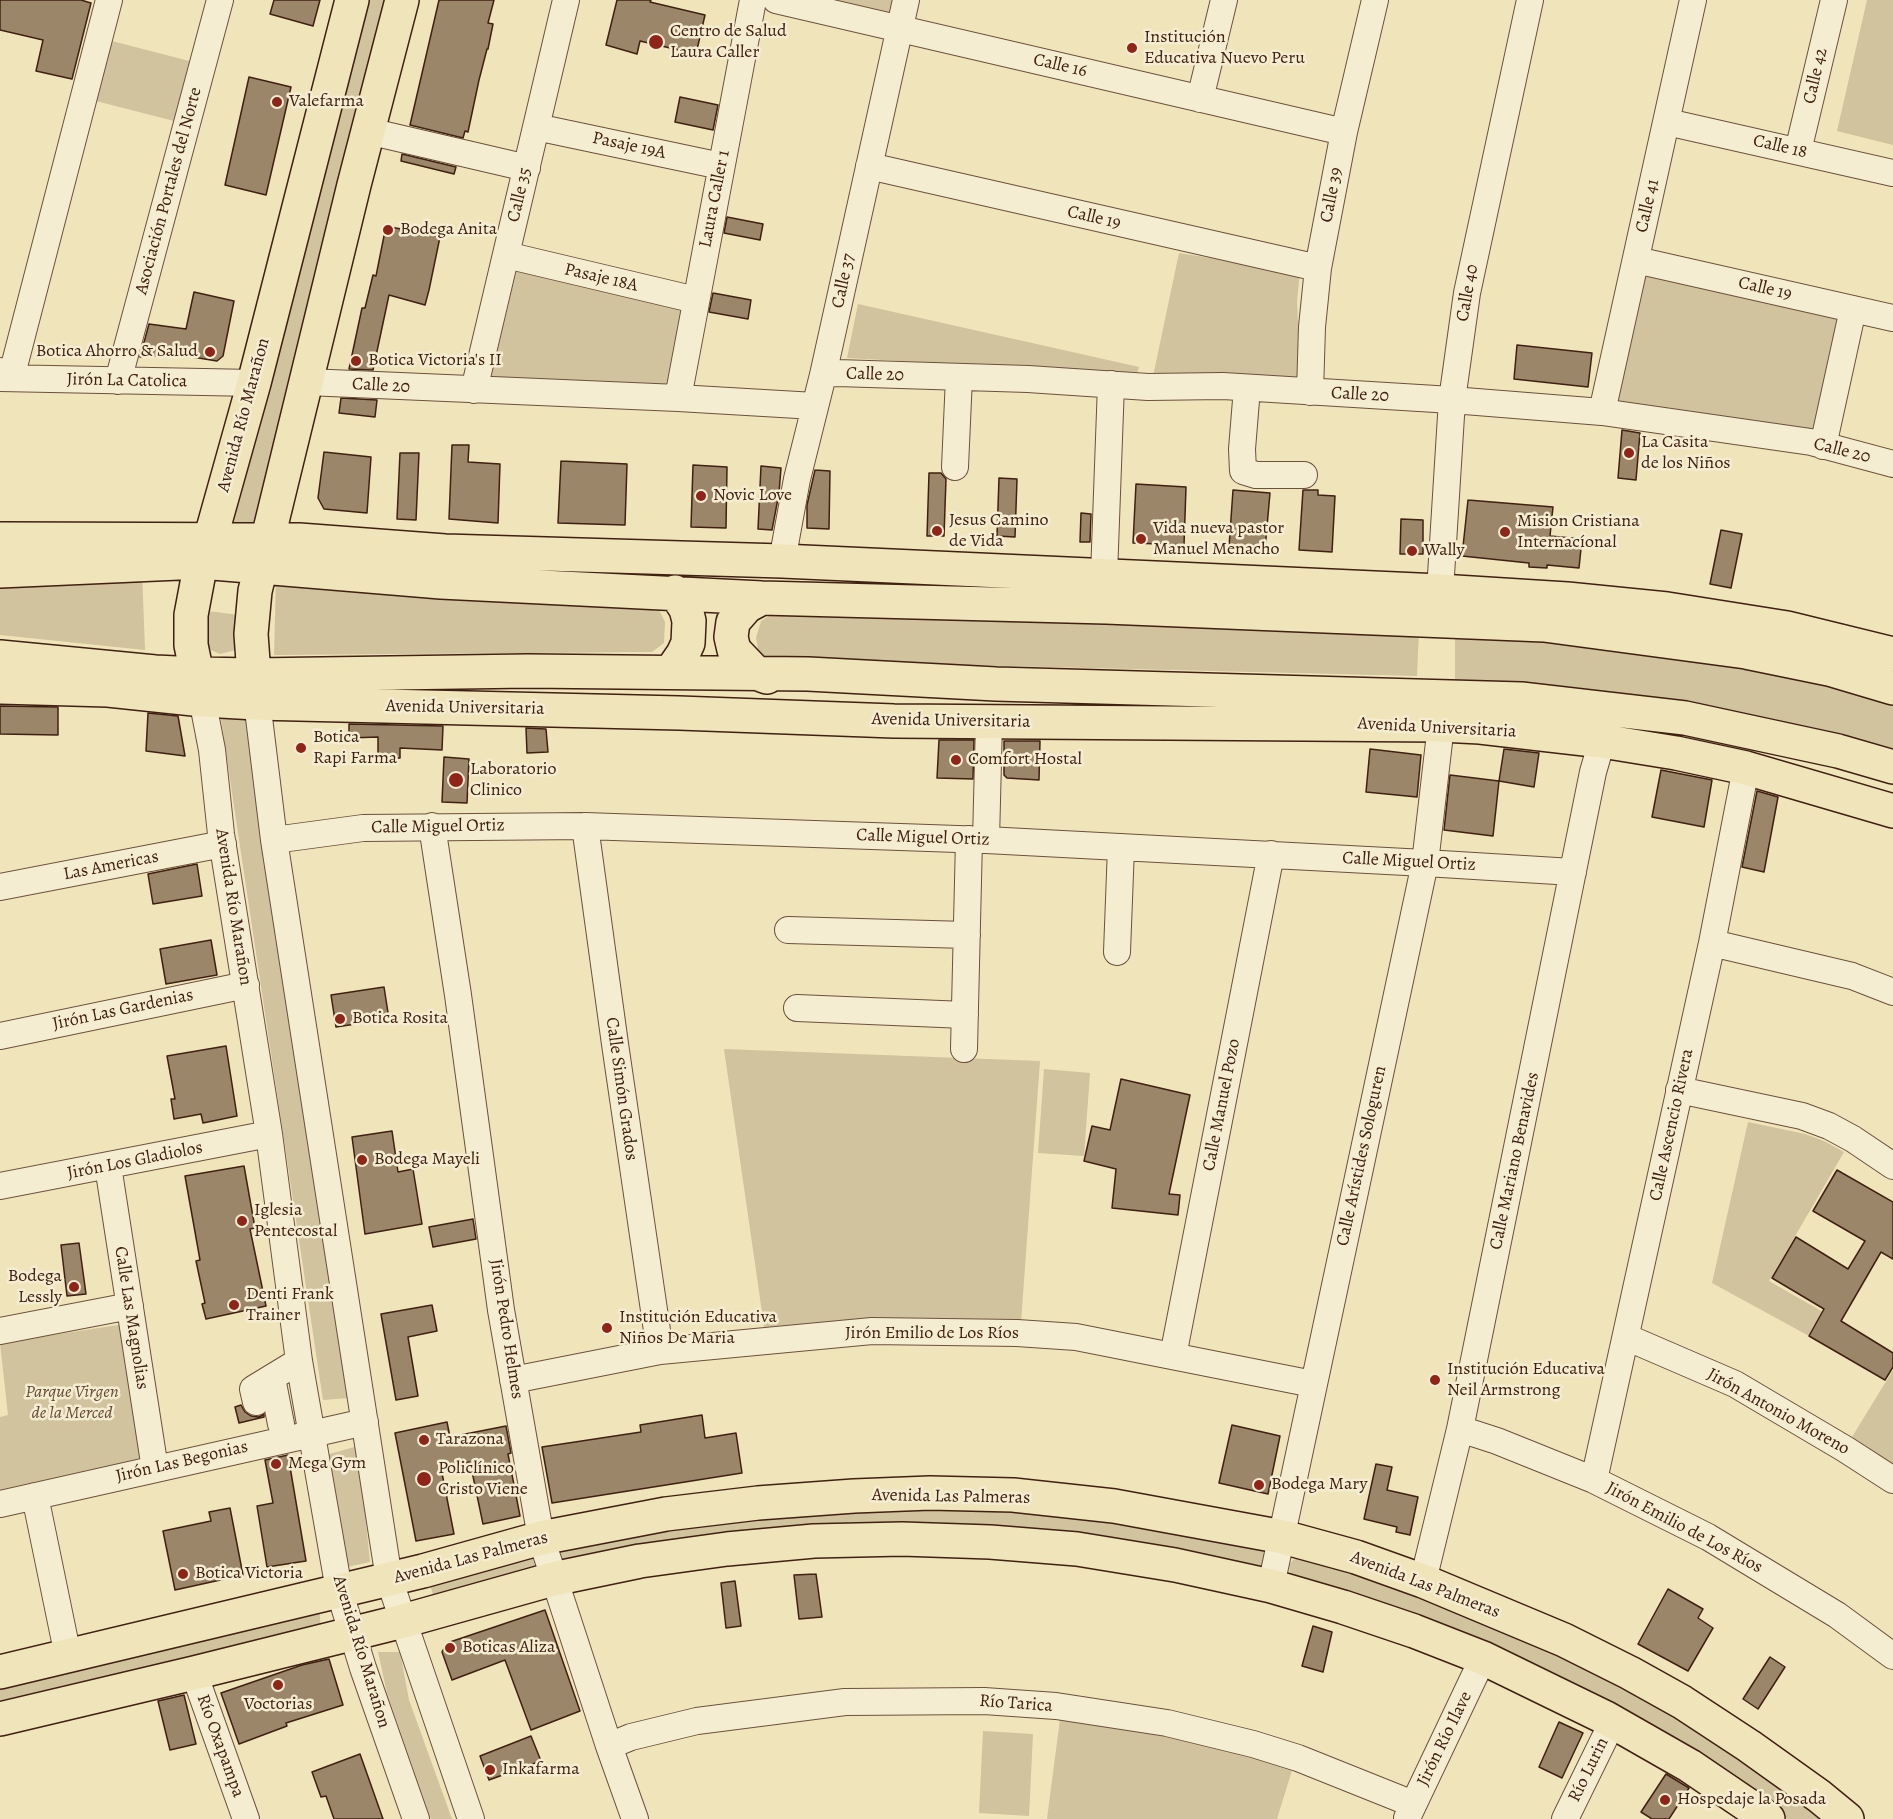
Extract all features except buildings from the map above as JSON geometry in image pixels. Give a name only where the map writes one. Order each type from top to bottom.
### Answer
[{"type":"main road","name":"Avenida Río Marañon","points":[[200,687],[191,645],[191,615],[205,551],[254,383],[352,0]]},
{"type":"main road","points":[[255,689],[251,634],[255,591],[276,496],[307,382],[402,0]]},
{"type":"main road","points":[[0,539],[264,553],[443,566],[675,592],[762,598],[1106,607],[1544,625],[1746,652],[1829,669],[1893,688]]},
{"type":"main road","points":[[0,571],[205,551]]},
{"type":"main road","points":[[443,566],[782,561],[1440,591],[1567,599],[1667,609],[1787,628],[1893,654]]},
{"type":"main road","points":[[666,672],[672,670],[688,643],[686,609],[675,592]]},
{"type":"main road","points":[[762,598],[747,606],[733,622],[731,637],[734,650],[756,673],[894,721]]},
{"type":"main road","name":"Avenida Universitaria","points":[[0,657],[155,672],[200,687]]},
{"type":"main road","name":"Avenida Universitaria","points":[[255,689],[528,671],[666,672],[808,674],[996,684],[1521,699],[1685,718],[1838,751],[1893,767]]},
{"type":"main road","name":"Avenida Universitaria","points":[[0,687],[108,690],[200,687],[255,689],[679,713],[894,721],[1480,727],[1602,741],[1676,753],[1746,768],[1893,811]]},
{"type":"main road","name":"Avenida Las Palmeras","points":[[0,1672],[389,1579],[541,1538],[666,1514],[758,1503],[854,1496],[1013,1495],[1114,1506],[1283,1536],[1356,1557],[1423,1581],[1564,1640],[1682,1702],[1820,1796],[1847,1819]]},
{"type":"main road","points":[[0,1719],[404,1621],[553,1579],[640,1561],[727,1548],[814,1541],[902,1539],[990,1542],[1077,1550],[1175,1565],[1271,1586],[1414,1631],[1483,1658],[1613,1721],[1690,1766],[1768,1819]]},
{"type":"street","points":[[4,376],[110,0]]},
{"type":"street","name":"Asociación Portales del Norte","points":[[118,381],[220,0]]},
{"type":"street","name":"Calle 35","points":[[474,390],[566,0]]},
{"type":"street","name":"Laura Caller 1","points":[[678,398],[753,0]]},
{"type":"street","name":"Calle 16","points":[[776,0],[1344,132]]},
{"type":"street","name":"Calle 37","points":[[782,561],[797,479],[823,375],[906,0]]},
{"type":"street","points":[[1200,99],[1224,0]]},
{"type":"street","name":"Calle 39","points":[[1311,392],[1312,327],[1318,268],[1344,132],[1376,0]]},
{"type":"street","name":"Calle 40","points":[[1440,591],[1452,400],[1467,293],[1530,0]]},
{"type":"street","name":"Calle 41","points":[[1602,412],[1694,0]]},
{"type":"street","name":"Calle 42","points":[[1798,151],[1834,0]]},
{"type":"street","name":"Calle 18","points":[[1667,122],[1893,173]]},
{"type":"street","name":"Pasaje 19A","points":[[536,127],[721,166]]},
{"type":"street","points":[[368,131],[526,168]]},
{"type":"street","name":"Calle 19","points":[[869,166],[1318,268]]},
{"type":"street","name":"Pasaje 18A","points":[[506,255],[696,300]]},
{"type":"street","name":"Calle 19","points":[[1636,260],[1893,318]]},
{"type":"street","points":[[1823,446],[1853,309]]},
{"type":"street","name":"Calle 20","points":[[823,375],[1028,379],[1148,387],[1247,388],[1452,400],[1602,412],[1823,446],[1893,464]]},
{"type":"street","name":"Jirón La Catolica","points":[[4,376],[118,381],[254,383]]},
{"type":"street","points":[[955,466],[959,377]]},
{"type":"street","name":"Calle 20","points":[[307,382],[815,406]]},
{"type":"street","points":[[1104,575],[1111,384]]},
{"type":"street","points":[[1247,388],[1242,449],[1243,471],[1256,475],[1304,475]]},
{"type":"street","name":"Avenida Río Marañon","points":[[200,687],[212,750],[223,844],[269,1134],[299,1361],[279,1426],[339,1590],[416,1819]]},
{"type":"street","points":[[255,689],[274,840],[389,1579],[471,1819]]},
{"type":"street","points":[[964,1049],[967,935],[989,722]]},
{"type":"street","name":"Calle Arístides Sologuren","points":[[1271,1586],[1425,862],[1442,725]]},
{"type":"street","name":"Calle Mariano Benavides","points":[[1423,1581],[1460,1430],[1573,872],[1602,741]]},
{"type":"street","name":"Calle Ascencio Rivera","points":[[1594,1480],[1712,943],[1746,768]]},
{"type":"street","name":"Jirón Pedro Helmes","points":[[432,826],[458,995],[501,1310],[541,1538],[635,1819]]},
{"type":"street","name":"Calle Miguel Ortiz","points":[[274,840],[363,828],[585,826],[978,840],[1425,862],[1573,872]]},
{"type":"street","name":"Calle Simón Grados","points":[[585,826],[660,1351]]},
{"type":"street","name":"Las Americas","points":[[0,887],[223,844]]},
{"type":"street","points":[[1116,952],[1121,847]]},
{"type":"street","name":"Calle Manuel Pozo","points":[[1173,1356],[1271,854]]},
{"type":"street","points":[[788,930],[967,935]]},
{"type":"street","points":[[1712,943],[1852,976],[1893,992]]},
{"type":"street","name":"Jirón Las Gardenias","points":[[0,1036],[246,985]]},
{"type":"street","points":[[797,1008],[965,1015]]},
{"type":"street","points":[[1679,1090],[1802,1116],[1829,1126],[1853,1139],[1893,1166]]},
{"type":"street","name":"Jirón Los Gladiolos","points":[[0,1186],[269,1134]]},
{"type":"street","name":"Calle Las Magnolias","points":[[108,1166],[154,1469]]},
{"type":"street","points":[[0,1330],[130,1306]]},
{"type":"street","name":"Jirón Emilio de Los Ríos","points":[[513,1380],[660,1351],[872,1331],[1017,1332],[1076,1337],[1313,1384]]},
{"type":"street","name":"Jirón Antonio Moreno","points":[[1626,1337],[1735,1384],[1800,1421],[1893,1480]]},
{"type":"street","points":[[279,1426],[253,1389],[299,1361]]},
{"type":"street","name":"Jirón Las Begonias","points":[[0,1504],[154,1469],[279,1426],[365,1422]]},
{"type":"street","name":"Jirón Emilio de Los Ríos","points":[[1460,1430],[1497,1441],[1594,1480],[1708,1537],[1837,1615],[1893,1656]]},
{"type":"street","points":[[35,1496],[68,1656]]},
{"type":"street","name":"Jirón Río Ilave","points":[[1410,1812],[1483,1658]]},
{"type":"street","name":"Río Oxapampa","points":[[194,1673],[246,1819]]},
{"type":"street","name":"Río Tarica","points":[[609,1746],[631,1737],[697,1721],[846,1702],[994,1701],[1056,1706],[1206,1731],[1298,1758],[1410,1812]]},
{"type":"street","name":"Río Lurin","points":[[1565,1819],[1613,1721]]},
{"type":"green space","points":[[365,0],[393,0],[253,547],[221,545]]},
{"type":"green space","points":[[824,0],[892,0],[889,15]]},
{"type":"green space","points":[[1867,0],[1893,0],[1893,145],[1837,131]]},
{"type":"green space","points":[[112,41],[193,62],[178,122],[96,101]]},
{"type":"green space","points":[[1179,253],[1300,272],[1297,301],[1301,382],[1152,381]]},
{"type":"green space","points":[[517,268],[684,308],[670,387],[491,378]]},
{"type":"green space","points":[[1639,271],[1841,317],[1817,430],[1615,405]]},
{"type":"green space","points":[[858,304],[1139,367],[1137,374],[847,358]]},
{"type":"green space","points":[[142,571],[145,650],[0,635],[0,579]]},
{"type":"green space","points":[[276,580],[657,606],[665,622],[664,643],[652,652],[274,655]]},
{"type":"green space","points":[[780,609],[1419,631],[1417,676],[760,660],[756,638],[761,621]]},
{"type":"green space","points":[[200,610],[239,615],[236,650],[220,654],[211,650],[204,641]]},
{"type":"green space","points":[[1455,634],[1575,641],[1750,663],[1893,697],[1893,753],[1455,683]]},
{"type":"green space","points":[[247,704],[349,1398],[323,1400],[219,706]]},
{"type":"green space","points":[[724,1049],[1040,1061],[1021,1322],[765,1333]]},
{"type":"green space","points":[[1044,1069],[1090,1073],[1084,1156],[1038,1153]]},
{"type":"green space","points":[[1748,1122],[1805,1134],[1844,1152],[1769,1281],[1823,1312],[1809,1336],[1712,1283]]},
{"type":"green space","name":"Parque Virgen de la Merced","points":[[125,1324],[146,1463],[0,1496],[0,1417],[8,1415],[0,1343]]},
{"type":"green space","points":[[1893,1370],[1893,1465],[1852,1437]]},
{"type":"green space","points":[[358,1446],[370,1562],[347,1567],[326,1455]]},
{"type":"green space","points":[[822,1508],[1057,1509],[1258,1544],[1270,1552],[1261,1569],[1130,1546],[559,1564],[561,1549],[566,1543]]},
{"type":"green space","points":[[531,1553],[543,1567],[436,1604],[430,1585]]},
{"type":"green space","points":[[1301,1557],[1408,1588],[1574,1657],[1692,1724],[1829,1819],[1788,1819],[1721,1775],[1296,1580],[1290,1574],[1289,1565],[1293,1560]]},
{"type":"green space","points":[[319,1607],[322,1638],[0,1709],[0,1685]]},
{"type":"green space","points":[[378,1652],[400,1652],[409,1700],[452,1819],[431,1819],[387,1693]]},
{"type":"green space","points":[[1060,1719],[1210,1744],[1293,1767],[1277,1819],[1047,1819]]},
{"type":"green space","points":[[983,1731],[1033,1734],[1029,1816],[979,1813]]},
{"type":"place","name":"Centro de Salud Laura Caller","points":[[656,42]]},
{"type":"place","name":"Institución Educativa Nuevo Peru","points":[[1132,48]]},
{"type":"place","name":"Valefarma","points":[[277,102]]},
{"type":"place","name":"Bodega Anita","points":[[388,230]]},
{"type":"place","name":"Botica Ahorro & Salud","points":[[210,352]]},
{"type":"place","name":"Botica Victoria's II","points":[[356,361]]},
{"type":"place","name":"La Casita de los Niños","points":[[1629,453]]},
{"type":"place","name":"Novic Love","points":[[701,496]]},
{"type":"place","name":"Jesus Camino de Vida","points":[[937,531]]},
{"type":"place","name":"Mision Cristiana Internacíonal","points":[[1505,532]]},
{"type":"place","name":"Vida nueva pastor Manuel Menacho","points":[[1141,539]]},
{"type":"place","name":"Wally","points":[[1412,551]]},
{"type":"place","name":"Botica Rapi Farma","points":[[301,748]]},
{"type":"place","name":"Comfort Hostal","points":[[956,760]]},
{"type":"place","name":"Laboratorio Clinico","points":[[456,780]]},
{"type":"place","name":"Botica Rosita","points":[[340,1019]]},
{"type":"place","name":"Bodega Mayeli","points":[[362,1160]]},
{"type":"place","name":"Iglesia Pentecostal","points":[[242,1221]]},
{"type":"place","name":"Bodega Lessly","points":[[74,1287]]},
{"type":"place","name":"Denti Frank Trainer","points":[[234,1305]]},
{"type":"place","name":"Institución Educativa Niños De Maria","points":[[607,1328]]},
{"type":"place","name":"Institución Educativa Neil Armstrong","points":[[1435,1380]]},
{"type":"place","name":"Tarazona","points":[[424,1440]]},
{"type":"place","name":"Mega Gym","points":[[276,1464]]},
{"type":"place","name":"Policlínico Cristo Viene","points":[[424,1479]]},
{"type":"place","name":"Bodega Mary","points":[[1259,1485]]},
{"type":"place","name":"Botica Victoria","points":[[183,1574]]},
{"type":"place","name":"Boticas Aliza","points":[[450,1648]]},
{"type":"place","name":"Voctorias","points":[[278,1685]]},
{"type":"place","name":"Inkafarma","points":[[490,1770]]},
{"type":"place","name":"Hospedaje la Posada","points":[[1665,1800]]}]
